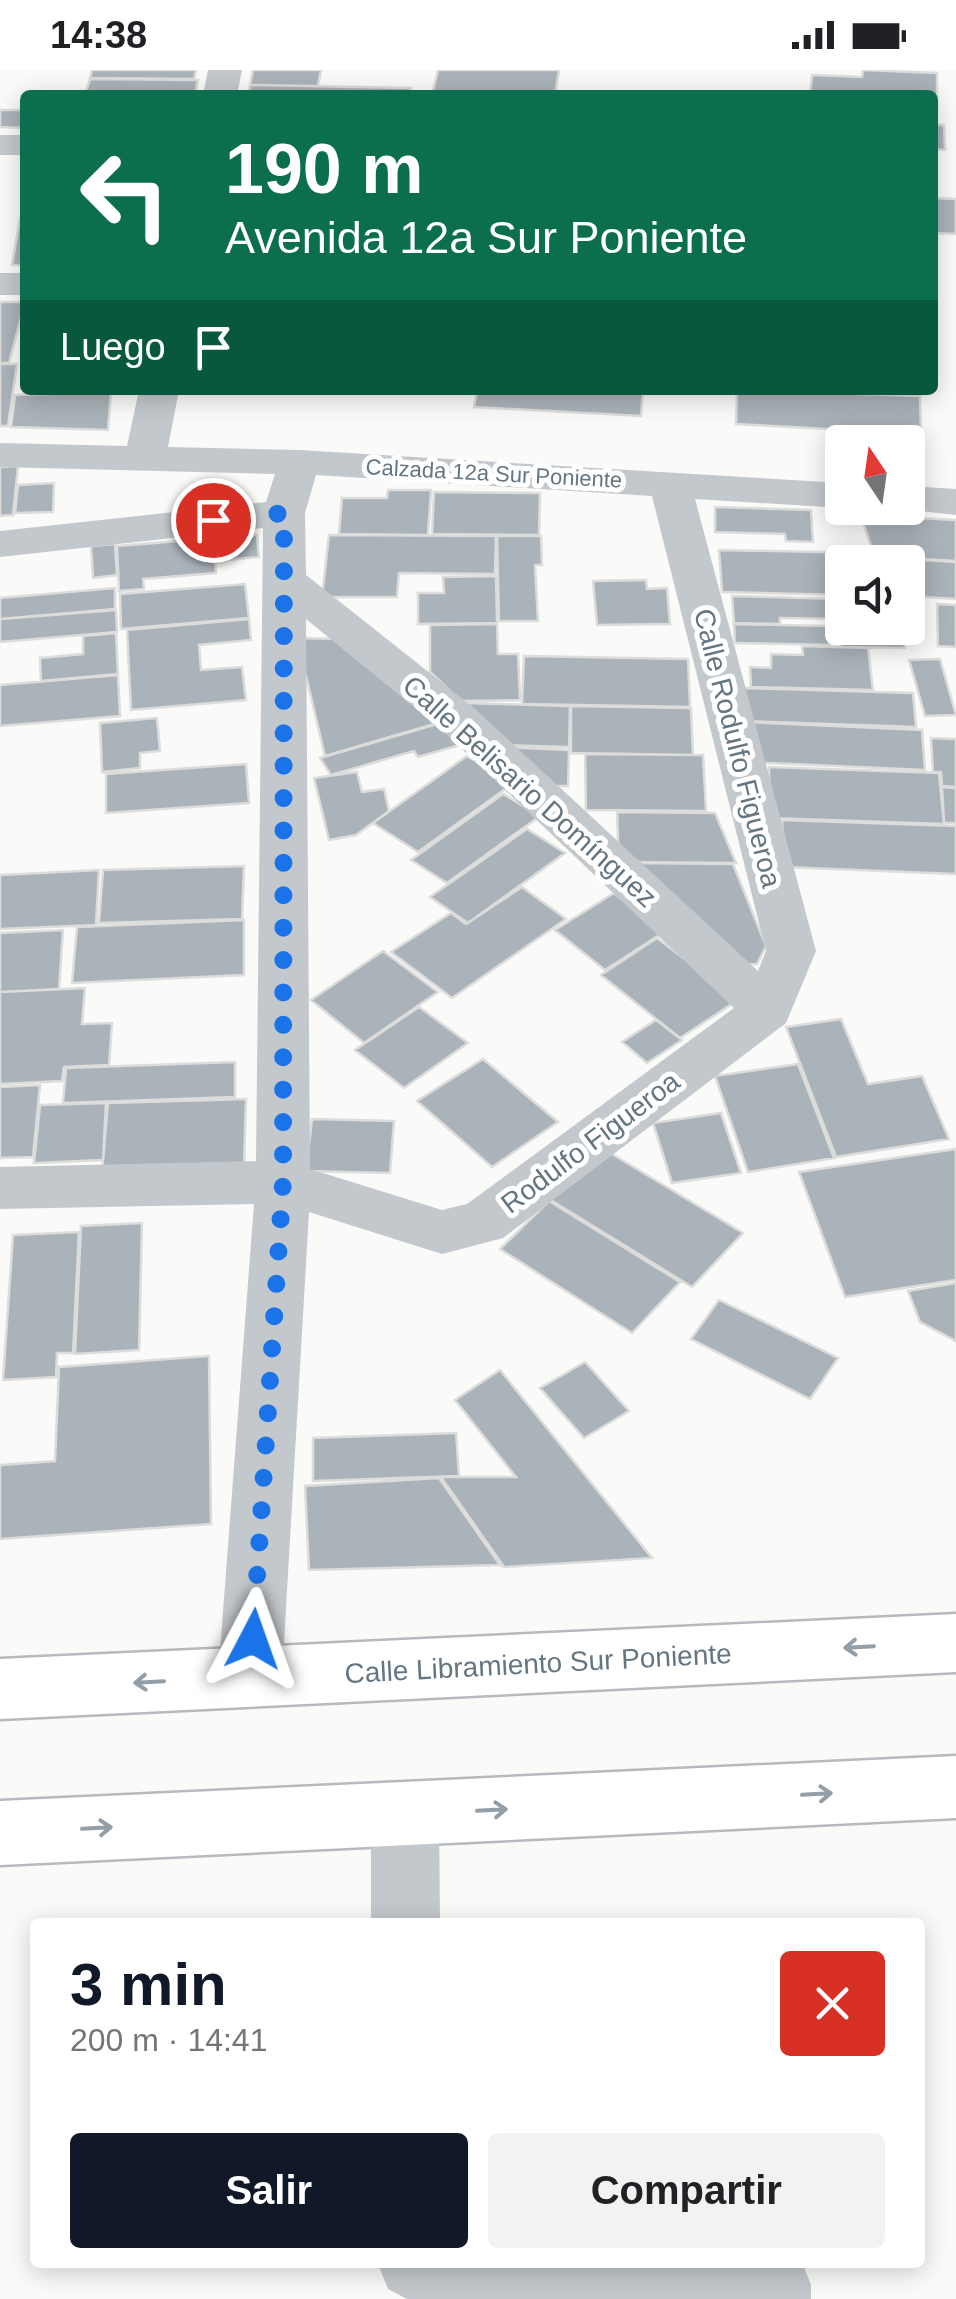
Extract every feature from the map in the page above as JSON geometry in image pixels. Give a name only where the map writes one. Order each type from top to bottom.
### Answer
[{"type":"main road","name":"Calle Libramiento Sur Poniente","points":[[0,1690],[956,1643]]},
{"type":"main road","points":[[0,1833],[944,1792]]},
{"type":"street","points":[[144,458],[157,395]]},
{"type":"street","name":"Calzada 12a Sur Poniente","points":[[0,456],[298,462],[825,493]]},
{"type":"street","points":[[250,1677],[283,1182],[284,513],[298,462]]},
{"type":"street","name":"Calle Rodulfo Figueroa","points":[[670,483],[790,952],[768,1010]]},
{"type":"street","points":[[925,500],[956,502]]},
{"type":"street","points":[[0,544],[284,513]]},
{"type":"street","name":"Calle Belisario Domínguez","points":[[285,580],[458,719],[768,1010]]},
{"type":"street","name":"Rodulfo Figueroa","points":[[0,1188],[283,1182],[442,1232],[483,1222],[768,1010]]},
{"type":"street","points":[[405,1814],[406,1918]]},
{"type":"street","points":[[591,2268],[764,2270],[773,2285],[774,2299]]},
{"type":"building","points":[[92,70],[196,70],[194,79],[90,78]]},
{"type":"building","points":[[253,70],[321,70],[318,86],[250,85]]},
{"type":"building","points":[[438,70],[559,70],[556,90],[433,90]]},
{"type":"building","points":[[863,70],[937,73],[937,90],[810,90],[812,75],[862,77]]},
{"type":"building","points":[[90,79],[198,80],[196,90],[87,90]]},
{"type":"building","points":[[250,85],[411,88],[411,90],[249,90]]},
{"type":"building","points":[[0,110],[20,110],[20,128],[0,127]]},
{"type":"building","points":[[938,124],[944,125],[945,150],[938,149]]},
{"type":"building","points":[[938,198],[956,199],[956,234],[938,233]]},
{"type":"building","points":[[20,218],[20,265],[12,265]]},
{"type":"building","points":[[0,302],[20,302],[20,321],[9,363],[0,363]]},
{"type":"building","points":[[0,364],[17,364],[8,426],[0,426]]},
{"type":"building","points":[[15,395],[111,395],[108,430],[11,427]]},
{"type":"building","points":[[476,395],[643,395],[641,416],[474,407]]},
{"type":"building","points":[[737,395],[920,396],[921,425],[825,425],[825,429],[736,424]]},
{"type":"building","points":[[18,466],[13,515],[0,516],[0,467]]},
{"type":"building","points":[[54,483],[53,512],[15,513],[18,485]]},
{"type":"building","points":[[388,490],[431,490],[428,535],[339,534],[342,498],[387,498]]},
{"type":"building","points":[[434,492],[540,493],[539,535],[432,534]]},
{"type":"building","points":[[715,507],[811,510],[813,542],[786,541],[785,534],[715,532]]},
{"type":"building","points":[[925,518],[956,520],[956,561],[925,559],[925,545],[871,545],[864,525],[925,525]]},
{"type":"building","points":[[257,535],[259,557],[215,561],[216,573],[143,579],[144,589],[119,591],[117,546]]},
{"type":"building","points":[[329,535],[496,536],[495,574],[399,573],[397,597],[322,597]]},
{"type":"building","points":[[497,536],[541,536],[542,565],[535,565],[538,621],[499,621]]},
{"type":"building","points":[[115,544],[117,575],[93,578],[91,546]]},
{"type":"building","points":[[719,550],[825,552],[825,595],[722,592]]},
{"type":"building","points":[[925,560],[956,562],[956,599],[925,597]]},
{"type":"building","points":[[496,576],[497,623],[418,624],[418,593],[444,593],[443,577]]},
{"type":"building","points":[[646,580],[647,589],[667,588],[670,624],[597,625],[593,581]]},
{"type":"building","points":[[245,584],[249,618],[121,629],[120,594]]},
{"type":"building","points":[[115,588],[115,609],[0,619],[0,598]]},
{"type":"building","points":[[732,596],[825,599],[825,619],[780,618],[780,624],[734,623]]},
{"type":"building","points":[[937,604],[956,605],[956,647],[938,646]]},
{"type":"building","points":[[116,610],[117,632],[0,642],[0,619]]},
{"type":"building","points":[[249,619],[251,640],[199,645],[201,670],[242,667],[246,700],[131,710],[127,630]]},
{"type":"building","points":[[497,624],[498,654],[518,654],[520,700],[461,701],[430,672],[430,625]]},
{"type":"building","points":[[734,624],[825,626],[825,645],[735,643]]},
{"type":"building","points":[[116,633],[118,674],[41,681],[40,658],[83,654],[83,636]]},
{"type":"building","points":[[297,638],[343,639],[441,722],[325,756]]},
{"type":"building","points":[[905,645],[905,648],[841,647]]},
{"type":"building","points":[[802,646],[868,648],[873,690],[751,687],[750,667],[771,668],[771,654],[803,655]]},
{"type":"building","points":[[524,656],[688,659],[690,707],[522,704]]},
{"type":"building","points":[[940,659],[956,715],[925,716],[909,660]]},
{"type":"building","points":[[118,675],[120,716],[0,726],[0,685]]},
{"type":"building","points":[[743,688],[913,693],[916,727],[744,721]]},
{"type":"building","points":[[465,703],[570,706],[569,747],[502,745]]},
{"type":"building","points":[[571,706],[691,708],[693,755],[571,753]]},
{"type":"building","points":[[157,718],[160,751],[140,753],[140,768],[102,772],[100,723]]},
{"type":"building","points":[[444,722],[460,745],[418,757],[414,751],[331,775],[320,758]]},
{"type":"building","points":[[748,722],[922,730],[925,770],[748,762]]},
{"type":"building","points":[[931,738],[956,739],[956,787],[942,786],[941,772],[933,772]]},
{"type":"building","points":[[505,747],[569,750],[568,786],[543,786]]},
{"type":"building","points":[[585,754],[703,755],[706,811],[586,810]]},
{"type":"building","points":[[467,756],[512,784],[418,852],[373,823]]},
{"type":"building","points":[[246,764],[249,803],[106,813],[106,774]]},
{"type":"building","points":[[769,767],[939,773],[944,824],[770,818]]},
{"type":"building","points":[[357,772],[362,792],[384,789],[389,811],[356,835],[329,840],[314,778]]},
{"type":"building","points":[[942,787],[956,788],[956,823],[944,823]]},
{"type":"building","points":[[503,794],[540,816],[447,883],[411,860]]},
{"type":"building","points":[[617,812],[715,813],[736,863],[619,862]]},
{"type":"building","points":[[782,820],[956,826],[956,874],[784,867]]},
{"type":"building","points":[[527,829],[565,853],[468,923],[430,897]]},
{"type":"building","points":[[631,863],[733,864],[766,946],[757,964],[734,965]]},
{"type":"building","points":[[244,866],[242,919],[99,923],[103,870]]},
{"type":"building","points":[[99,870],[96,925],[0,929],[0,875]]},
{"type":"building","points":[[522,887],[566,919],[452,998],[391,952],[451,913],[466,924]]},
{"type":"building","points":[[614,893],[664,932],[605,970],[555,930]]},
{"type":"building","points":[[244,920],[244,975],[72,983],[77,927]]},
{"type":"building","points":[[63,930],[59,989],[0,992],[0,933]]},
{"type":"building","points":[[657,938],[738,1000],[680,1038],[601,975]]},
{"type":"building","points":[[383,951],[438,992],[364,1043],[311,1000]]},
{"type":"building","points":[[85,988],[82,1024],[112,1023],[109,1065],[64,1067],[62,1081],[0,1084],[0,992]]},
{"type":"building","points":[[419,1007],[468,1043],[404,1088],[355,1050]]},
{"type":"building","points":[[841,1019],[868,1084],[922,1076],[949,1139],[836,1157],[786,1027]]},
{"type":"building","points":[[656,1020],[682,1040],[647,1063],[622,1042]]},
{"type":"building","points":[[483,1059],[558,1122],[492,1167],[417,1101]]},
{"type":"building","points":[[235,1062],[235,1097],[63,1103],[66,1068]]},
{"type":"building","points":[[798,1064],[834,1158],[748,1172],[715,1076]]},
{"type":"building","points":[[40,1085],[33,1157],[0,1158],[0,1087]]},
{"type":"building","points":[[246,1099],[244,1168],[102,1173],[108,1103]]},
{"type":"building","points":[[106,1103],[103,1160],[34,1163],[40,1105]]},
{"type":"building","points":[[721,1113],[741,1173],[672,1183],[653,1123]]},
{"type":"building","points":[[312,1119],[394,1121],[390,1173],[306,1171]]},
{"type":"building","points":[[956,1149],[956,1280],[845,1297],[799,1172]]},
{"type":"building","points":[[607,1151],[743,1233],[692,1287],[541,1194]]},
{"type":"building","points":[[549,1201],[680,1282],[632,1333],[500,1249]]},
{"type":"building","points":[[142,1223],[139,1350],[75,1354],[81,1226]]},
{"type":"building","points":[[79,1232],[73,1353],[57,1353],[56,1377],[3,1380],[13,1235]]},
{"type":"building","points":[[956,1283],[956,1341],[920,1322],[908,1291]]},
{"type":"building","points":[[719,1300],[838,1358],[810,1399],[691,1339]]},
{"type":"building","points":[[209,1356],[211,1524],[0,1539],[0,1465],[55,1461],[59,1367]]},
{"type":"building","points":[[585,1362],[629,1411],[584,1438],[540,1388]]},
{"type":"building","points":[[500,1370],[652,1558],[504,1567],[441,1477],[516,1477],[455,1400]]},
{"type":"building","points":[[456,1433],[459,1476],[313,1481],[313,1438]]},
{"type":"building","points":[[439,1478],[500,1565],[309,1570],[305,1486]]},
{"type":"route","points":[[213,520],[284,513],[283,1182],[253,1639]]}]
